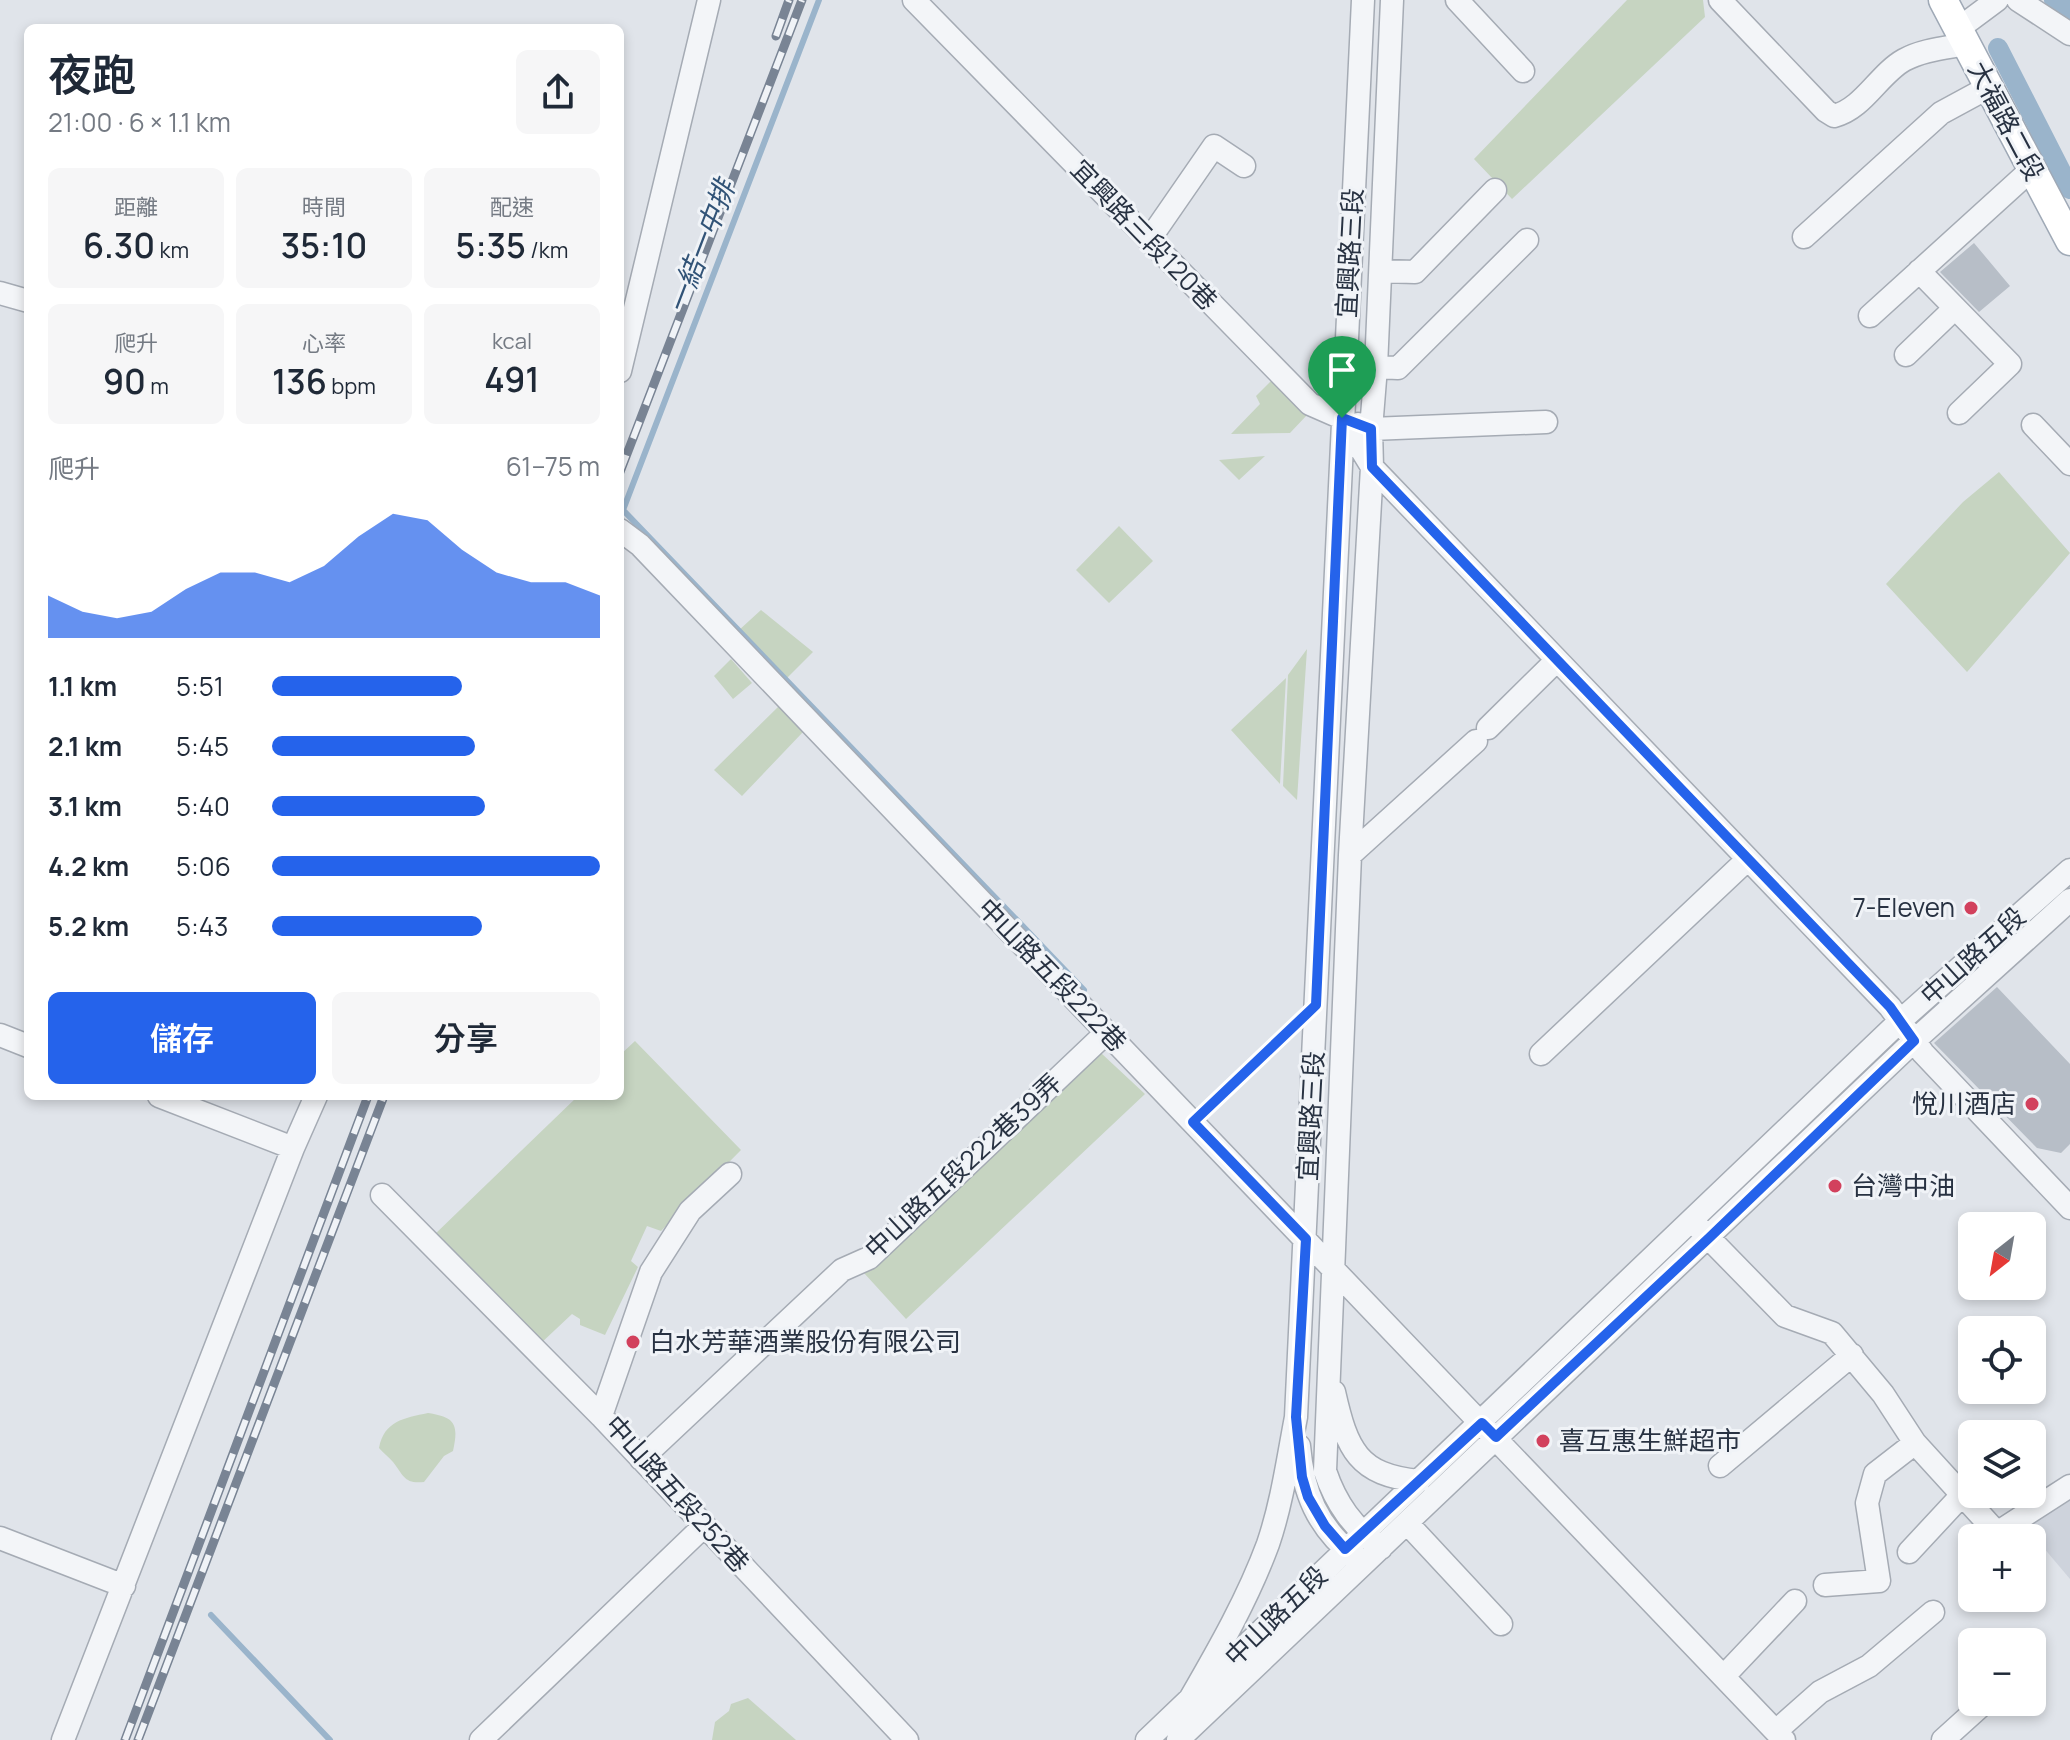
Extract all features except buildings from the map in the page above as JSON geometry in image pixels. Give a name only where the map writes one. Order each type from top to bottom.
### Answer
[{"type":"main road","name":"大福路二段","points":[[1956,16],[1989,87],[2070,241]]},
{"type":"street","points":[[624,354],[709,0]]},
{"type":"street","name":"宜興路三段120巷","points":[[914,0],[1310,404],[1371,429]]},
{"type":"street","name":"宜興路三段","points":[[1190,1699],[1229,1633],[1268,1543],[1284,1485],[1296,1417],[1363,0]]},
{"type":"street","name":"宜興路三段","points":[[1364,1564],[1325,1471],[1350,855],[1372,467],[1371,429],[1392,0]]},
{"type":"street","points":[[1457,0],[1523,71]]},
{"type":"street","points":[[1720,0],[1834,116],[1848,110],[1902,61],[1919,53],[1956,16],[1997,0]]},
{"type":"street","points":[[2018,0],[2070,34]]},
{"type":"street","points":[[1804,237],[1941,113],[1989,87]]},
{"type":"street","points":[[1149,240],[1214,146],[1244,166]]},
{"type":"street","points":[[1870,316],[2032,169]]},
{"type":"street","points":[[1381,271],[1415,272],[1495,190]]},
{"type":"street","points":[[1376,367],[1398,368],[1527,240]]},
{"type":"street","points":[[1919,271],[2010,364],[1959,413]]},
{"type":"street","points":[[0,293],[24,300]]},
{"type":"street","points":[[1906,355],[1955,308]]},
{"type":"street","points":[[1342,418],[1372,467],[1890,1007],[1914,1041],[2070,1208]]},
{"type":"street","points":[[1371,429],[1546,422]]},
{"type":"street","points":[[2033,425],[2070,464]]},
{"type":"street","name":"中山路五段222巷","points":[[624,533],[640,545],[1780,1736]]},
{"type":"street","points":[[1350,855],[1482,734],[1557,660]]},
{"type":"street","points":[[1541,1054],[1748,859]]},
{"type":"street","name":"中山路五段","points":[[1178,1740],[1407,1523],[1489,1430],[1692,1221],[1900,1021],[2070,870]]},
{"type":"street","name":"中山路五段","points":[[1147,1740],[1353,1541],[1419,1481],[1489,1430],[1709,1238],[1914,1041],[2070,900]]},
{"type":"street","name":"中山路五段222巷39弄","points":[[641,1459],[842,1270],[869,1258],[1107,1032]]},
{"type":"street","points":[[0,1035],[24,1044]]},
{"type":"street","points":[[169,1100],[293,1148]]},
{"type":"street","points":[[63,1740],[314,1100]]},
{"type":"street","name":"中山路五段252巷","points":[[730,1174],[690,1211],[651,1272],[601,1416],[907,1740]]},
{"type":"street","points":[[382,1195],[601,1416]]},
{"type":"street","points":[[1692,1221],[1785,1316],[1832,1333],[1883,1394],[1915,1443],[1958,1491]]},
{"type":"street","points":[[1720,1466],[1852,1355]]},
{"type":"street","name":"宜興路三段","points":[[1330,1375],[1337,1406],[1355,1453],[1371,1470],[1391,1478],[1419,1481]]},
{"type":"street","name":"宜興路三段","points":[[1296,1417],[1302,1477],[1308,1497],[1325,1526],[1353,1541],[1381,1548]]},
{"type":"street","points":[[1825,1585],[1879,1581],[1867,1503],[1875,1474],[1915,1443]]},
{"type":"street","points":[[2046,1501],[2070,1486]]},
{"type":"street","points":[[1909,1552],[1958,1499]]},
{"type":"street","points":[[1974,1508],[1997,1533],[2036,1508]]},
{"type":"street","points":[[1407,1523],[1501,1624]]},
{"type":"street","points":[[481,1740],[704,1526]]},
{"type":"street","points":[[0,1538],[124,1586]]},
{"type":"street","points":[[1724,1676],[1795,1601]]},
{"type":"street","points":[[1780,1736],[1820,1692],[1869,1666],[1933,1612]]},
{"type":"street","points":[[1943,1740],[1970,1716]]},
{"type":"path","points":[[1193,1122],[1316,1005]]},
{"type":"shaded area","points":[[2070,1497],[2070,1579],[2046,1551],[2046,1524],[2030,1524]]},
{"type":"green space","points":[[1627,0],[1703,0],[1705,17],[1512,199],[1474,159]]},
{"type":"green space","points":[[1273,379],[1307,415],[1290,433],[1231,434],[1260,404],[1256,396]]},
{"type":"green space","points":[[1265,456],[1239,480],[1219,460]]},
{"type":"green space","points":[[1999,472],[2070,553],[1967,672],[1886,584],[1963,502]]},
{"type":"green space","points":[[1119,526],[1153,561],[1109,603],[1076,570]]},
{"type":"green space","points":[[761,610],[813,652],[786,679],[738,631]]},
{"type":"green space","points":[[1307,649],[1297,800],[1283,786],[1288,675]]},
{"type":"green space","points":[[731,659],[752,683],[733,699],[714,676]]},
{"type":"green space","points":[[1286,678],[1280,784],[1231,730]]},
{"type":"green space","points":[[779,706],[803,732],[742,796],[714,770]]},
{"type":"green space","points":[[635,1041],[741,1150],[661,1231],[647,1226],[631,1261],[638,1267],[605,1335],[580,1325],[580,1319],[572,1314],[539,1345],[433,1236],[574,1100],[624,1100],[624,1051]]},
{"type":"green space","points":[[1101,1053],[1145,1094],[906,1319],[864,1273]]},
{"type":"green space","points":[[428,1413],[453,1423],[453,1451],[444,1456],[424,1482],[412,1482],[379,1448],[390,1426],[403,1419]]},
{"type":"green space","points":[[748,1698],[796,1740],[712,1740],[715,1722],[729,1711],[731,1704]]},
{"type":"waterway","name":"一結一中排","points":[[624,507],[819,0]]},
{"type":"waterway","points":[[2054,0],[2070,12]]},
{"type":"waterway","points":[[1998,48],[2070,189]]},
{"type":"waterway","points":[[624,511],[1084,990]]},
{"type":"waterway","points":[[211,1615],[330,1740]]},
{"type":"railway","points":[[776,36],[789,0]]},
{"type":"railway","points":[[624,462],[802,0]]},
{"type":"railway","points":[[125,1740],[366,1100]]},
{"type":"railway","points":[[138,1740],[382,1100]]},
{"type":"place","name":"7-Eleven","points":[[1971,908]]},
{"type":"place","name":"悅川酒店","points":[[2032,1104]]},
{"type":"place","name":"台灣中油","points":[[1835,1186]]},
{"type":"place","name":"白水芳華酒業股份有限公司","points":[[633,1342]]},
{"type":"place","name":"喜互惠生鮮超市","points":[[1543,1441]]},
{"type":"route","points":[[1342,418],[1371,429],[1372,467],[1890,1007],[1914,1041],[1496,1437],[1482,1423],[1345,1549],[1325,1526],[1308,1497],[1302,1477],[1296,1417],[1306,1239],[1193,1122],[1316,1005],[1342,418]]}]
